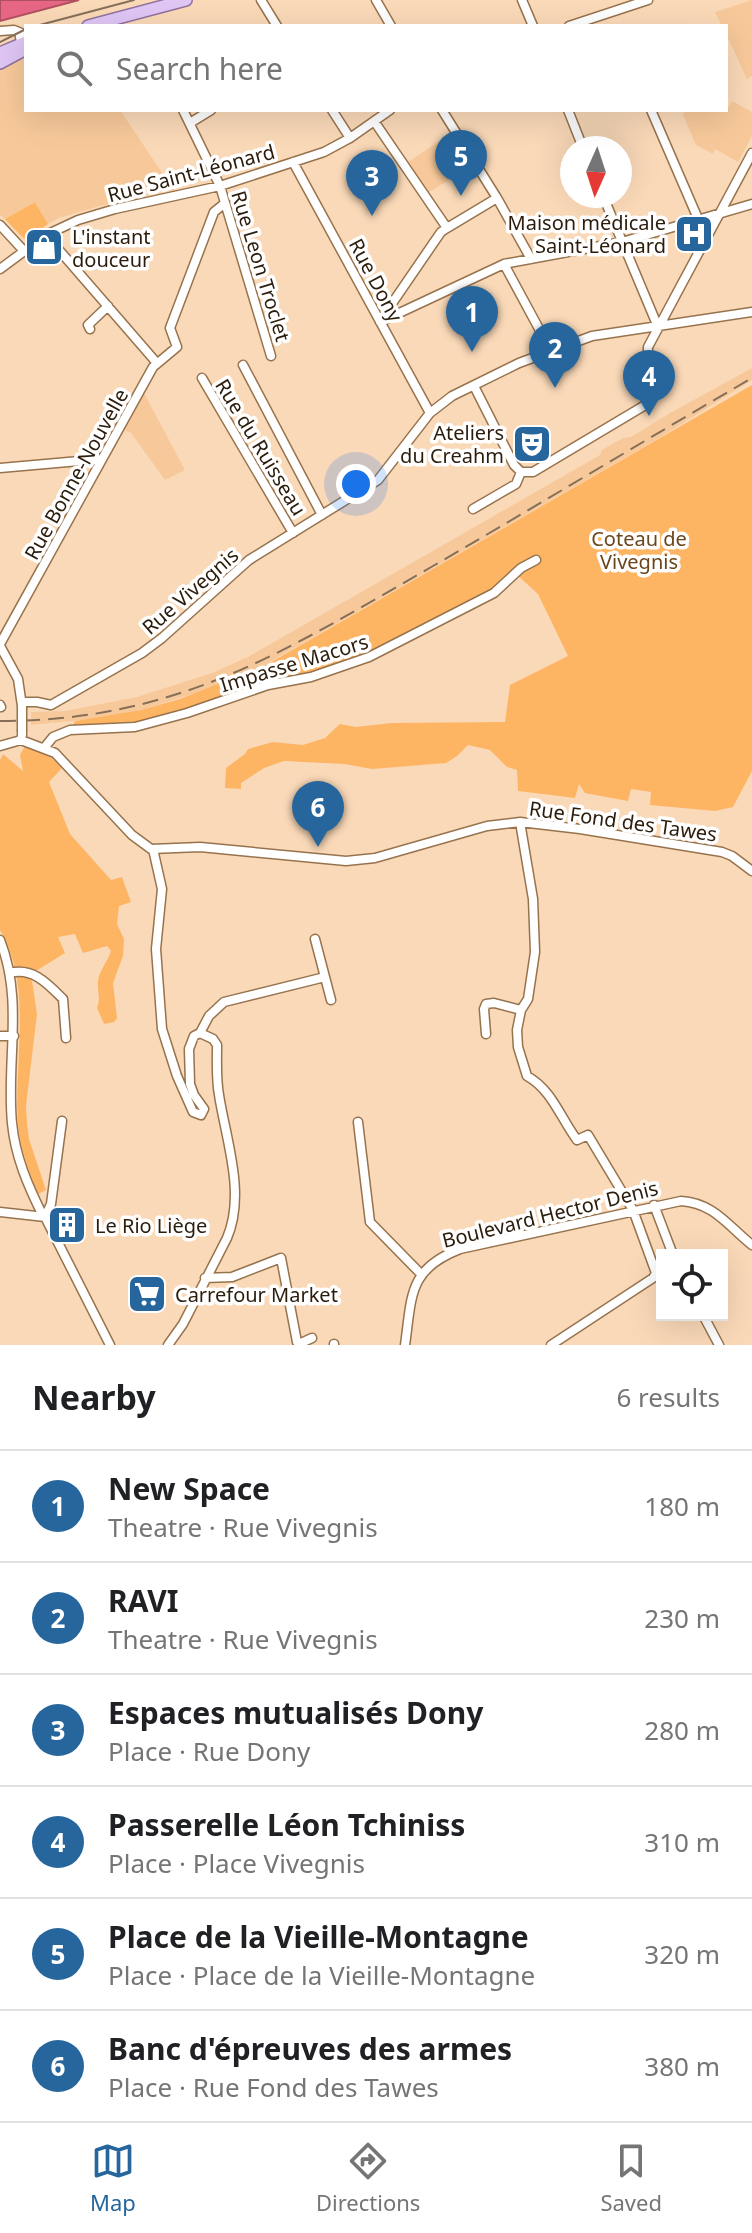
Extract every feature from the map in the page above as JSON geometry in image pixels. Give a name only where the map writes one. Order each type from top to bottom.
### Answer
[{"type":"main road","points":[[102,24],[137,19],[186,0]]},
{"type":"main road","points":[[1,59],[23,40]]},
{"type":"street","points":[[261,0],[276,24]]},
{"type":"street","points":[[376,0],[390,24]]},
{"type":"street","points":[[522,0],[532,24]]},
{"type":"street","points":[[576,24],[648,0]]},
{"type":"street","points":[[611,14],[615,24]]},
{"type":"street","points":[[0,31],[7,29],[23,40]]},
{"type":"street","name":"Rue Leon Troclet","points":[[184,112],[220,186],[271,356]]},
{"type":"street","points":[[190,123],[208,112]]},
{"type":"street","points":[[333,112],[350,138]]},
{"type":"street","name":"Rue Saint-Léonard","points":[[0,269],[46,235],[78,220],[220,186],[324,152],[387,112]]},
{"type":"street","points":[[443,112],[531,259]]},
{"type":"street","points":[[569,112],[578,136]]},
{"type":"street","points":[[652,112],[699,221]]},
{"type":"street","points":[[374,121],[447,228]]},
{"type":"street","points":[[474,386],[514,465],[521,472],[533,472],[647,404],[648,347],[752,153]]},
{"type":"street","name":"Rue Dony","points":[[293,162],[430,413]]},
{"type":"street","points":[[380,322],[441,232],[497,198]]},
{"type":"street","points":[[46,235],[156,362],[177,347],[170,328],[214,212],[225,203]]},
{"type":"street","points":[[380,322],[504,264],[622,242],[752,204]]},
{"type":"street","points":[[608,208],[658,327]]},
{"type":"street","points":[[0,225],[24,251]]},
{"type":"street","points":[[504,264],[551,351]]},
{"type":"street","points":[[90,329],[88,325],[108,306]]},
{"type":"street","name":"Rue Vivegnis","points":[[22,704],[37,702],[51,705],[131,660],[172,630],[238,568],[378,480],[430,413],[452,396],[519,363],[592,336],[752,312]]},
{"type":"street","name":"Rue Bonne-Nouvelle","points":[[0,645],[156,362]]},
{"type":"street","points":[[243,365],[322,515]]},
{"type":"street","name":"Rue du Ruisseau","points":[[202,378],[293,533]]},
{"type":"street","points":[[0,468],[102,459]]},
{"type":"street","points":[[473,509],[516,484],[521,472]]},
{"type":"street","name":"Impasse Macors","points":[[44,748],[53,737],[70,730],[135,727],[268,685],[311,677],[379,654],[494,593],[521,568],[536,560]]},
{"type":"street","points":[[0,645],[18,679],[22,736]]},
{"type":"street","points":[[22,736],[65,762],[132,835],[153,849],[162,889],[156,949],[162,1029],[193,1112],[198,1115],[204,1113],[204,1109],[190,1084],[189,1049],[194,1036],[200,1033],[209,1016],[224,1002],[325,977]]},
{"type":"street","points":[[0,746],[22,736]]},
{"type":"street","points":[[520,822],[533,899],[535,952],[528,999],[521,1010],[517,1030],[518,1047],[527,1076],[541,1084],[550,1095],[563,1122],[577,1140],[588,1135],[633,1210],[656,1273],[653,1278],[551,1345]]},
{"type":"street","name":"Rue Fond des Tawes","points":[[153,849],[213,848],[346,861],[393,855],[487,826],[520,822],[722,852],[752,871]]},
{"type":"street","points":[[315,939],[331,1000]]},
{"type":"street","points":[[0,940],[10,973],[14,1003],[11,1114],[16,1149],[23,1173],[110,1345]]},
{"type":"street","points":[[10,973],[24,970],[44,981],[63,999],[66,1038]]},
{"type":"street","points":[[486,1034],[486,1004],[521,1010]]},
{"type":"street","points":[[168,1345],[183,1324],[230,1232],[234,1193],[231,1153],[217,1079],[217,1045],[200,1033]]},
{"type":"street","points":[[0,1036],[14,1036]]},
{"type":"street","points":[[44,1216],[51,1204],[62,1121]]},
{"type":"street","points":[[358,1122],[370,1222],[420,1273],[412,1295],[405,1345]]},
{"type":"street","name":"Boulevard Hector Denis","points":[[420,1273],[438,1257],[460,1249],[681,1201],[705,1206],[719,1214],[752,1245]]},
{"type":"street","points":[[654,1205],[671,1249]]},
{"type":"street","points":[[0,1212],[44,1216]]},
{"type":"street","points":[[205,1278],[232,1277],[281,1258],[297,1342],[299,1344],[312,1338]]},
{"type":"street","points":[[706,1321],[719,1345]]},
{"type":"shaded area","points":[[0,0],[79,0],[0,21]]},
{"type":"shaded area","points":[[752,0],[752,76],[747,79],[728,38],[728,24],[721,24],[715,12]]},
{"type":"shaded area","points":[[24,58],[24,112],[121,112],[175,192],[167,190],[96,207],[48,224],[35,202],[5,219],[0,215],[0,71]]},
{"type":"shaded area","points":[[732,101],[752,112],[752,136],[738,162],[715,149],[713,154],[696,145],[683,115],[685,112],[728,112]]},
{"type":"shaded area","points":[[450,134],[470,167],[429,192],[408,162]]},
{"type":"shaded area","points":[[752,368],[752,380],[659,438],[256,670],[218,686],[141,710],[101,718],[31,725],[31,712],[65,711],[137,697],[212,673],[248,657],[600,455],[602,450],[631,437]]},
{"type":"shaded area","points":[[144,393],[185,470],[165,480],[131,433],[124,430]]},
{"type":"green space","points":[[35,202],[48,224],[26,239],[5,219]]},
{"type":"green space","name":"Coteau de Vivegnis","points":[[752,385],[752,771],[733,807],[715,811],[650,805],[651,792],[631,789],[628,801],[585,793],[579,784],[575,798],[518,791],[517,770],[507,767],[490,750],[468,745],[446,763],[372,769],[345,764],[284,761],[264,768],[241,783],[241,789],[225,788],[226,768],[248,749],[273,742],[303,745],[325,738],[340,724],[356,727],[392,723],[505,722],[510,685],[568,656],[538,594],[515,573],[494,593],[381,648],[317,673],[135,724],[72,727],[75,721],[141,710],[180,699],[268,664]]},
{"type":"green space","points":[[25,746],[52,758],[62,768],[49,782],[70,834],[111,880],[122,877],[131,902],[119,906],[117,924],[124,939],[123,956],[113,983],[117,1018],[114,1022],[104,1024],[97,1008],[99,977],[111,951],[107,946],[83,953],[75,934],[58,937],[65,953],[31,974],[37,1014],[26,1106],[29,1139],[46,1190],[38,1194],[19,1133],[19,1000],[10,952],[0,930],[0,760],[3,754],[23,771],[20,755]]},
{"type":"tram line","points":[[44,24],[134,0]]},
{"type":"tram line","points":[[0,42],[24,30]]},
{"type":"railway","points":[[0,721],[64,718],[122,709],[228,675],[328,626],[752,378]]},
{"type":"place","name":"Place de la Vieille-Montagne","points":[[461,196]]},
{"type":"place","name":"Espaces mutualisés Dony","points":[[372,216]]},
{"type":"place","name":"Maison médicale Saint-Léonard","points":[[694,234]]},
{"type":"place","name":"L'instant douceur","points":[[44,247]]},
{"type":"place","name":"New Space","points":[[472,352]]},
{"type":"place","name":"RAVI","points":[[555,388]]},
{"type":"place","name":"Passerelle Léon Tchiniss","points":[[649,416]]},
{"type":"place","name":"Ateliers du Creahm","points":[[532,444]]},
{"type":"place","name":"Banc d'épreuves des armes","points":[[318,847]]},
{"type":"place","name":"Le Rio Liège","points":[[67,1225]]},
{"type":"place","name":"Carrefour Market","points":[[147,1294]]}]
